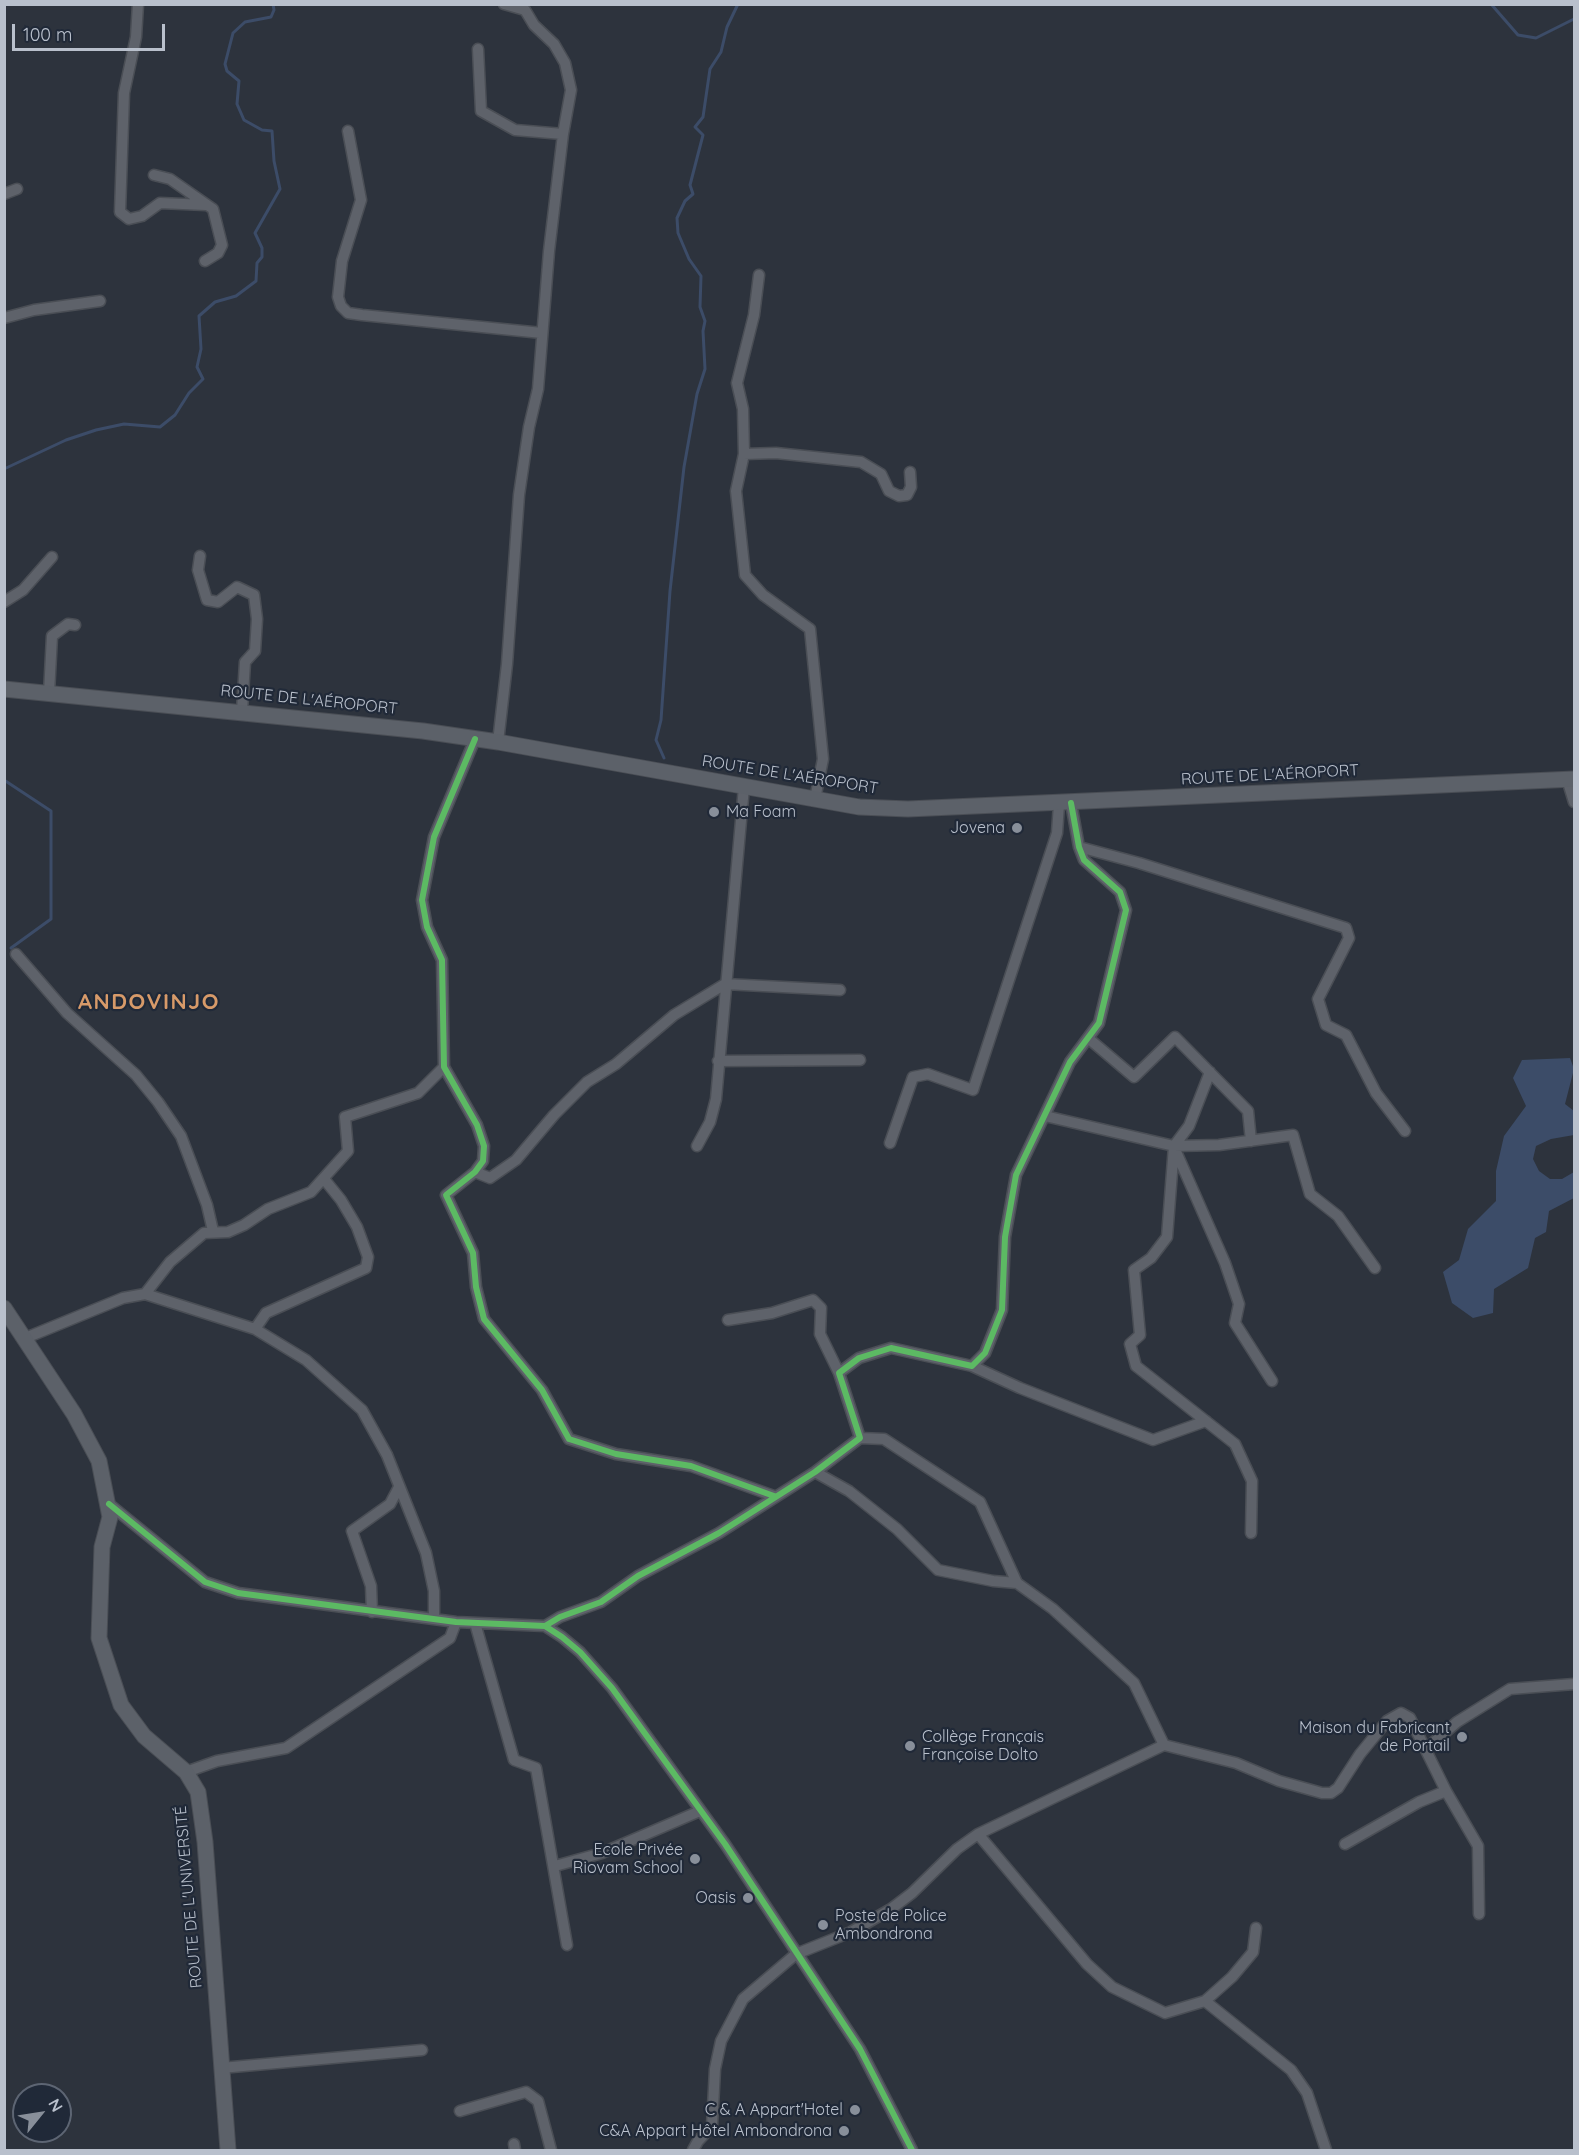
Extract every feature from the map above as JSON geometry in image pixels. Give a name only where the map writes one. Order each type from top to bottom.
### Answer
[{"type":"main road","name":"ROUTE DE L'AÉROPORT","points":[[4,688],[242,711],[498,742],[859,807],[908,809],[1065,803],[1571,779]]},
{"type":"main road","name":"ROUTE DE L'UNIVERSITÉ","points":[[4,1308],[9,1327],[23,1339],[74,1414],[99,1461],[110,1517],[102,1547],[99,1638],[121,1705],[131,1722],[148,1741],[186,1772],[198,1792],[205,1842],[228,2151]]},
{"type":"street","points":[[138,4],[136,37],[124,93],[120,212],[129,219],[142,216],[160,203],[206,205]]},
{"type":"street","points":[[498,742],[507,664],[519,495],[529,427],[538,389],[563,134],[571,90],[565,63],[554,44],[534,25],[525,10],[504,4]]},
{"type":"street","points":[[478,49],[481,111],[514,130],[563,134]]},
{"type":"street","points":[[348,130],[361,200],[342,261],[338,297],[341,306],[348,313],[362,315],[542,333]]},
{"type":"street","points":[[154,175],[170,179],[206,205],[217,216],[222,245],[218,253],[205,261]]},
{"type":"street","points":[[4,194],[17,189]]},
{"type":"street","points":[[759,275],[754,315],[737,383],[743,409],[744,454],[736,491],[745,575],[763,595],[810,629],[823,759],[815,799]]},
{"type":"street","points":[[4,318],[34,310],[100,301]]},
{"type":"street","points":[[744,454],[777,453],[861,462],[882,474],[889,491],[900,496],[907,495],[911,487],[910,472]]},
{"type":"street","points":[[200,556],[198,570],[207,600],[218,602],[237,587],[254,595],[257,619],[255,651],[244,662],[242,711]]},
{"type":"street","points":[[4,602],[23,590],[52,557]]},
{"type":"street","points":[[50,693],[52,636],[68,624],[75,625]]},
{"type":"street","points":[[475,739],[434,837],[422,900],[427,927],[442,960],[444,1067],[477,1125],[484,1146],[483,1161],[475,1172],[446,1195],[473,1253],[476,1287],[484,1319],[542,1390],[569,1439],[616,1454],[691,1466],[774,1496]]},
{"type":"street","points":[[1571,779],[1575,802]]},
{"type":"street","points":[[697,1146],[710,1122],[716,1099],[744,788]]},
{"type":"street","points":[[972,1366],[985,1353],[1002,1310],[1005,1237],[1016,1175],[1070,1062],[1100,1023],[1126,910],[1120,892],[1084,860],[1065,803]]},
{"type":"street","points":[[890,1143],[913,1077],[928,1074],[973,1090],[1065,803]]},
{"type":"street","points":[[1079,847],[1139,862],[1346,928],[1349,938],[1318,999],[1326,1025],[1346,1035],[1376,1093],[1405,1131]]},
{"type":"street","points":[[16,954],[67,1013],[136,1074],[158,1102],[181,1136],[207,1205],[213,1231]]},
{"type":"street","points":[[475,1172],[490,1178],[516,1160],[554,1115],[587,1083],[616,1064],[674,1015],[725,984],[840,990]]},
{"type":"street","points":[[1088,1038],[1134,1077],[1175,1037],[1248,1111],[1251,1141]]},
{"type":"street","points":[[718,1062],[860,1060]]},
{"type":"street","points":[[145,1294],[170,1262],[204,1233],[228,1232],[244,1225],[268,1209],[311,1192],[348,1151],[345,1117],[418,1093],[444,1067]]},
{"type":"street","points":[[1210,1072],[1189,1126],[1174,1146],[1167,1237],[1151,1258],[1134,1270],[1140,1335],[1130,1344],[1136,1366],[1235,1444],[1252,1480],[1251,1533]]},
{"type":"street","points":[[1045,1116],[1174,1146],[1251,1141],[1293,1135],[1310,1194],[1338,1216],[1375,1268]]},
{"type":"street","points":[[1174,1146],[1225,1263],[1239,1304],[1235,1323],[1272,1382]]},
{"type":"street","points":[[255,1329],[266,1313],[366,1268],[368,1257],[357,1227],[341,1200],[324,1179]]},
{"type":"street","points":[[23,1339],[123,1298],[145,1294],[255,1329],[306,1360],[362,1410],[387,1455],[399,1487],[415,1519],[426,1553],[434,1591],[434,1619]]},
{"type":"street","points":[[728,1320],[772,1313],[813,1300],[820,1308],[819,1334],[839,1373],[860,1438]]},
{"type":"street","points":[[839,1373],[859,1358],[891,1348],[972,1366],[1020,1388],[1153,1440],[1206,1421]]},
{"type":"street","points":[[109,1504],[205,1582],[238,1593],[456,1622],[545,1626],[560,1617],[601,1602],[638,1576],[719,1533],[815,1472],[860,1438],[884,1439],[980,1502],[1017,1583],[1053,1609],[1134,1683],[1164,1745]]},
{"type":"street","points":[[815,1472],[857,1497],[897,1529],[938,1570],[993,1581],[1017,1583]]},
{"type":"street","points":[[372,1612],[371,1586],[352,1531],[390,1504],[399,1487]]},
{"type":"street","points":[[186,1772],[217,1761],[286,1748],[450,1638],[456,1622]]},
{"type":"street","points":[[475,1623],[514,1760],[536,1768],[555,1866],[567,1945]]},
{"type":"street","points":[[545,1626],[580,1652],[612,1688],[700,1811],[860,2049],[912,2151]]},
{"type":"street","points":[[1426,1749],[1457,1722],[1510,1689],[1575,1684]]},
{"type":"street","points":[[693,2151],[698,2141],[712,2126],[715,2069],[721,2041],[743,1999],[796,1954],[851,1932],[891,1909],[912,1893],[957,1849],[978,1834],[1164,1745],[1236,1763],[1279,1781],[1322,1793],[1331,1793],[1338,1788],[1360,1754],[1387,1721],[1401,1713],[1410,1718],[1446,1791],[1478,1846],[1479,1914]]},
{"type":"street","points":[[1345,1844],[1419,1802],[1446,1791]]},
{"type":"street","points":[[555,1866],[602,1853],[700,1811]]},
{"type":"street","points":[[978,1834],[1087,1964],[1112,1987],[1165,2013],[1205,2001],[1232,1977],[1253,1952],[1256,1928]]},
{"type":"street","points":[[1205,2001],[1291,2070],[1307,2093],[1326,2151]]},
{"type":"street","points":[[221,2068],[422,2050]]},
{"type":"street","points":[[460,2111],[526,2092],[538,2101],[551,2151]]},
{"type":"water","points":[[1570,1058],[1574,1069],[1565,1104],[1574,1111],[1574,1135],[1551,1139],[1536,1146],[1533,1159],[1539,1171],[1550,1179],[1562,1179],[1574,1172],[1574,1198],[1549,1211],[1546,1232],[1535,1238],[1528,1268],[1494,1289],[1493,1313],[1473,1318],[1452,1303],[1443,1272],[1459,1260],[1468,1229],[1496,1201],[1496,1171],[1504,1136],[1526,1106],[1513,1078],[1522,1060]]},
{"type":"waterway","points":[[4,469],[66,440],[96,430],[124,424],[160,427],[175,415],[189,393],[203,379],[197,367],[201,349],[199,316],[215,302],[236,296],[256,281],[257,263],[262,257],[262,248],[255,233],[280,189],[274,161],[272,131],[262,130],[244,120],[237,104],[239,81],[227,71],[225,64],[233,33],[245,22],[271,17],[274,10],[273,4]]},
{"type":"waterway","points":[[664,758],[656,740],[661,720],[670,591],[684,467],[697,394],[705,369],[703,331],[705,321],[700,307],[701,276],[689,259],[678,233],[677,218],[685,201],[693,194],[690,185],[703,135],[695,127],[703,117],[710,69],[721,52],[727,27],[738,4]]},
{"type":"waterway","points":[[1491,4],[1518,35],[1536,38],[1574,19]]},
{"type":"waterway","points":[[4,780],[51,811],[51,919],[11,948]]},
{"type":"cycle path","points":[[475,739],[434,837],[422,900],[427,927],[442,960],[444,1067],[477,1125],[484,1146],[483,1161],[475,1172],[446,1195],[473,1253],[476,1287],[484,1319],[542,1390],[569,1439],[616,1454],[691,1466],[774,1496]]},
{"type":"cycle path","points":[[545,1626],[560,1617],[601,1602],[638,1576],[719,1533],[815,1472],[860,1438],[839,1373],[859,1358],[891,1348],[972,1366],[985,1353],[1002,1310],[1005,1237],[1016,1175],[1070,1062],[1099,1023],[1126,910],[1120,892],[1084,860],[1079,847],[1071,803]]},
{"type":"cycle path","points":[[109,1504],[205,1582],[238,1593],[456,1622],[545,1626],[562,1637],[580,1652],[612,1688],[725,1844],[860,2049],[912,2150]]},
{"type":"place","name":"Ma Foam","points":[[714,812]]},
{"type":"place","name":"Jovena","points":[[1017,828]]},
{"type":"place","name":"Maison du Fabricant de Portail","points":[[1462,1737]]},
{"type":"place","name":"Collège Français Françoise Dolto","points":[[910,1746]]},
{"type":"place","name":"Ecole Privée Riovam School","points":[[695,1859]]},
{"type":"place","name":"Oasis","points":[[748,1898]]},
{"type":"place","name":"Poste de Police Ambondrona","points":[[823,1925]]},
{"type":"place","name":"C & A Appart'Hotel","points":[[855,2110]]},
{"type":"place","name":"C&A Appart Hôtel Ambondrona","points":[[844,2131]]},
{"type":"district","name":"ANDOVINJO","points":[[149,1002]]}]
